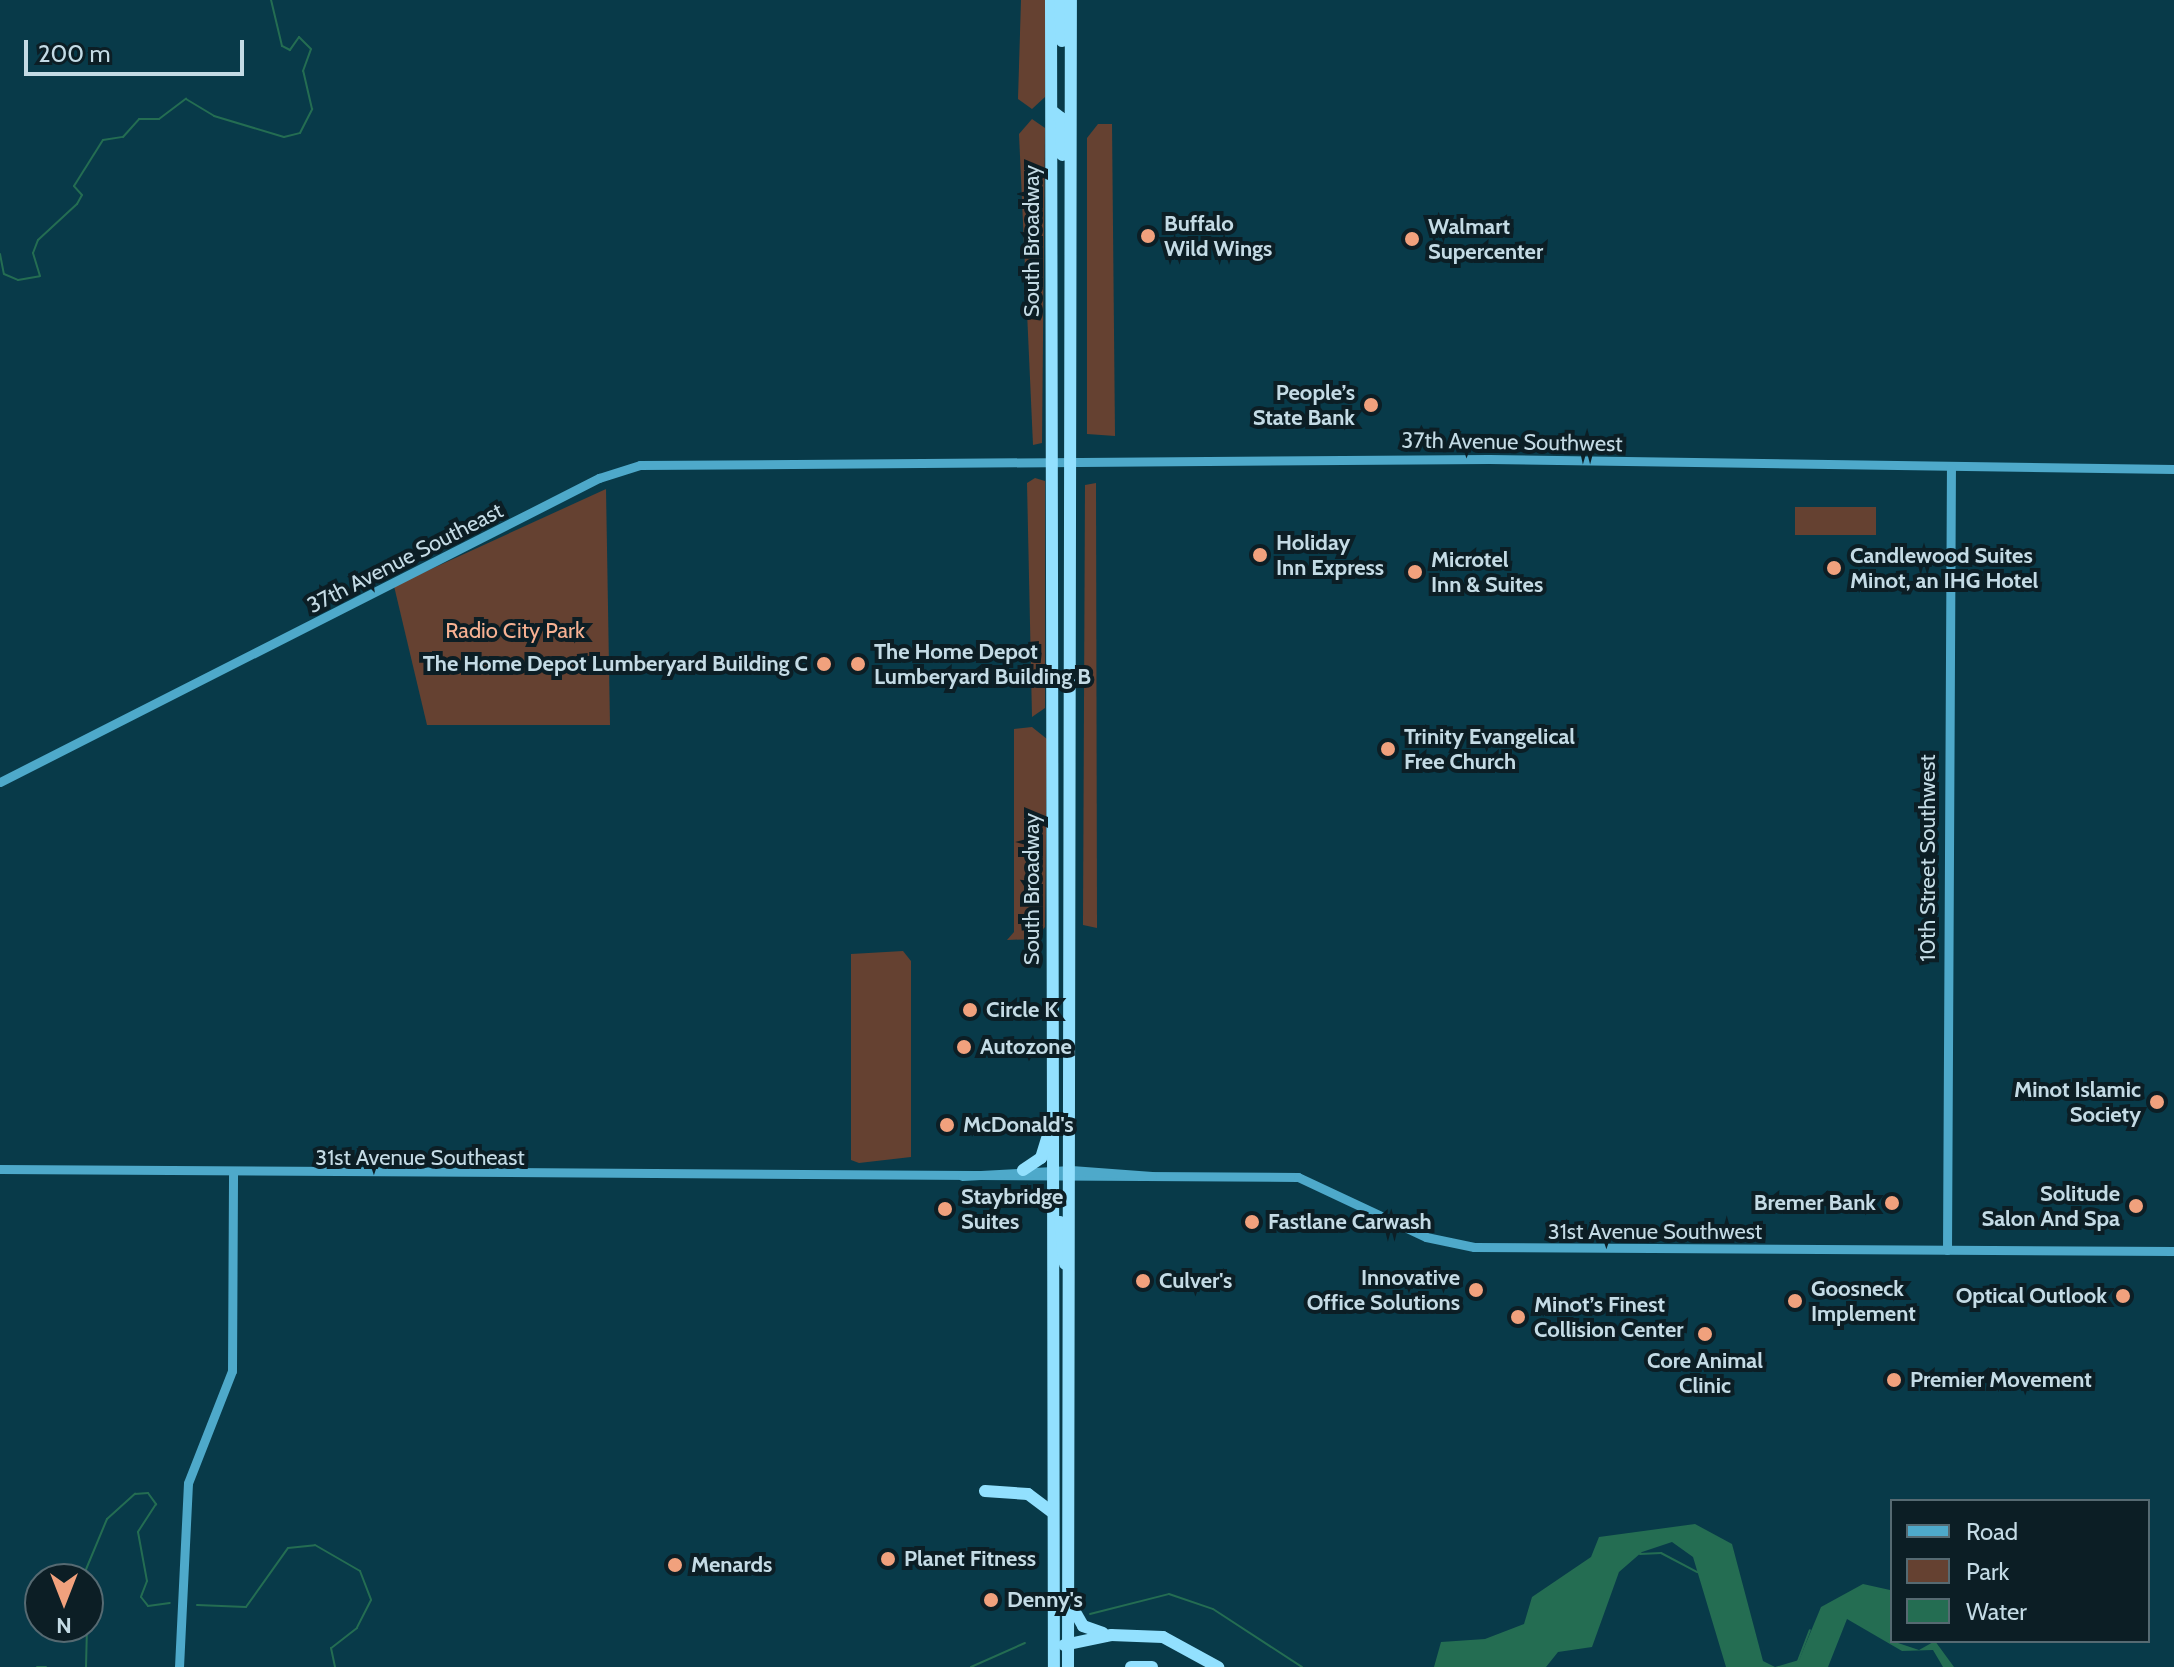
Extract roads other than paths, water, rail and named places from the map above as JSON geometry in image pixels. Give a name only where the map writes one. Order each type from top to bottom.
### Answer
[{"type":"highway","name":"South Broadway","points":[[1051,0],[1052,1030],[1053,1100],[1071,1304],[1068,1667]]},
{"type":"highway","points":[[1060,0],[1063,107],[1070,112]]},
{"type":"highway","points":[[1070,112],[1071,0]]},
{"type":"highway","points":[[1052,111],[1061,118],[1070,217]]},
{"type":"highway","name":"South Broadway","points":[[1054,1667],[1052,1518],[1062,1175],[1070,1104],[1070,112]]},
{"type":"highway","points":[[1052,723],[1064,732],[1069,860]]},
{"type":"highway","points":[[1052,804],[1062,935],[1071,941]]},
{"type":"highway","points":[[1052,947],[1064,954],[1070,1104]]},
{"type":"highway","points":[[1052,1030],[1062,1175]]},
{"type":"highway","points":[[1023,1170],[1046,1148],[1053,1100]]},
{"type":"highway","points":[[985,1491],[1028,1494],[1052,1518],[1047,1667]]},
{"type":"highway","points":[[1068,1598],[1083,1626],[1111,1635]]},
{"type":"highway","points":[[1054,1667],[1068,1640],[1111,1635],[1171,1639],[1218,1667]]},
{"type":"highway","points":[[1131,1667],[1152,1667]]},
{"type":"street","name":"37th Avenue Southwest","points":[[850,466],[1071,460],[2174,469]]},
{"type":"street","name":"37th Avenue Southeast","points":[[0,782],[614,471],[640,465],[850,466]]},
{"type":"street","name":"10th Street Southwest","points":[[1947,1250],[1951,467]]},
{"type":"street","name":"31st Avenue Southeast","points":[[0,1169],[233,1175],[840,1175]]},
{"type":"street","name":"31st Avenue Southwest","points":[[962,1176],[1023,1170],[1062,1175]]},
{"type":"street","points":[[179,1667],[188,1483],[232,1371],[233,1175]]},
{"type":"street","name":"31st Avenue Southwest","points":[[840,1175],[1313,1179],[1407,1229],[1474,1247],[2174,1251]]},
{"type":"water","points":[[1695,1524],[1732,1544],[1763,1661],[1775,1667],[1726,1667],[1693,1557],[1672,1542],[1642,1552],[1619,1572],[1592,1647],[1558,1652],[1546,1667],[1434,1667],[1441,1642],[1485,1639],[1524,1624],[1532,1597],[1591,1557],[1599,1537]]},
{"type":"water","points":[[1863,1584],[1890,1590],[1890,1643],[1919,1650],[1936,1643],[1954,1667],[1943,1667],[1933,1650],[1902,1651],[1847,1619],[1828,1667],[1775,1667],[1799,1660],[1821,1607]]},
{"type":"waterway","points":[[0,254],[4,274],[18,280],[40,276],[33,253],[38,240],[77,204],[82,195],[74,186],[103,140],[123,137],[139,119],[159,119],[186,99],[214,116],[284,137],[300,133],[312,109],[303,71],[311,49],[299,37],[290,50],[282,46],[271,0]]},
{"type":"waterway","points":[[89,1563],[107,1519],[135,1494],[148,1493],[156,1504],[138,1532],[147,1581],[141,1597],[148,1606],[170,1603]]},
{"type":"waterway","points":[[197,1605],[246,1607],[288,1548],[315,1545],[360,1571],[371,1600],[357,1628],[331,1648],[335,1667]]},
{"type":"waterway","points":[[1640,1554],[1661,1553],[1697,1572]]},
{"type":"waterway","points":[[1090,1614],[1169,1594],[1213,1609],[1302,1667]]},
{"type":"waterway","points":[[1798,1661],[1810,1630]]},
{"type":"waterway","points":[[86,1667],[87,1643]]},
{"type":"waterway","points":[[971,1667],[1025,1643]]},
{"type":"waterway","points":[[37,1667],[46,1667]]},
{"type":"place","name":"Buffalo Wild Wings","points":[[1148,236]]},
{"type":"place","name":"Walmart Supercenter","points":[[1412,239]]},
{"type":"place","name":"People’s State Bank","points":[[1371,405]]},
{"type":"place","name":"Holiday Inn Express","points":[[1260,555]]},
{"type":"place","name":"Candlewood Suites Minot, an IHG Hotel","points":[[1834,568]]},
{"type":"place","name":"Microtel Inn & Suites","points":[[1415,572]]},
{"type":"place","name":"The Home Depot Lumberyard Building C","points":[[824,664]]},
{"type":"place","name":"The Home Depot Lumberyard Building B","points":[[858,664]]},
{"type":"place","name":"Trinity Evangelical Free Church","points":[[1388,749]]},
{"type":"place","name":"Circle K","points":[[970,1010]]},
{"type":"place","name":"Autozone","points":[[964,1047]]},
{"type":"place","name":"Minot Islamic Society","points":[[2157,1102]]},
{"type":"place","name":"McDonald's","points":[[947,1125]]},
{"type":"place","name":"Bremer Bank","points":[[1892,1203]]},
{"type":"place","name":"Solitude Salon And Spa","points":[[2136,1206]]},
{"type":"place","name":"Staybridge Suites","points":[[945,1209]]},
{"type":"place","name":"Fastlane Carwash","points":[[1252,1222]]},
{"type":"place","name":"Culver's","points":[[1143,1281]]},
{"type":"place","name":"Innovative Office Solutions","points":[[1476,1290]]},
{"type":"place","name":"Optical Outlook","points":[[2123,1296]]},
{"type":"place","name":"Goosneck Implement","points":[[1795,1301]]},
{"type":"place","name":"Minot’s Finest Collision Center","points":[[1518,1317]]},
{"type":"place","name":"Core Animal Clinic","points":[[1705,1334]]},
{"type":"place","name":"Premier Movement","points":[[1894,1380]]},
{"type":"place","name":"Planet Fitness","points":[[888,1559]]},
{"type":"place","name":"Menards","points":[[675,1565]]},
{"type":"place","name":"Denny's","points":[[991,1600]]},
{"type":"park label","name":"Radio City Park","points":[[515,631]]}]
